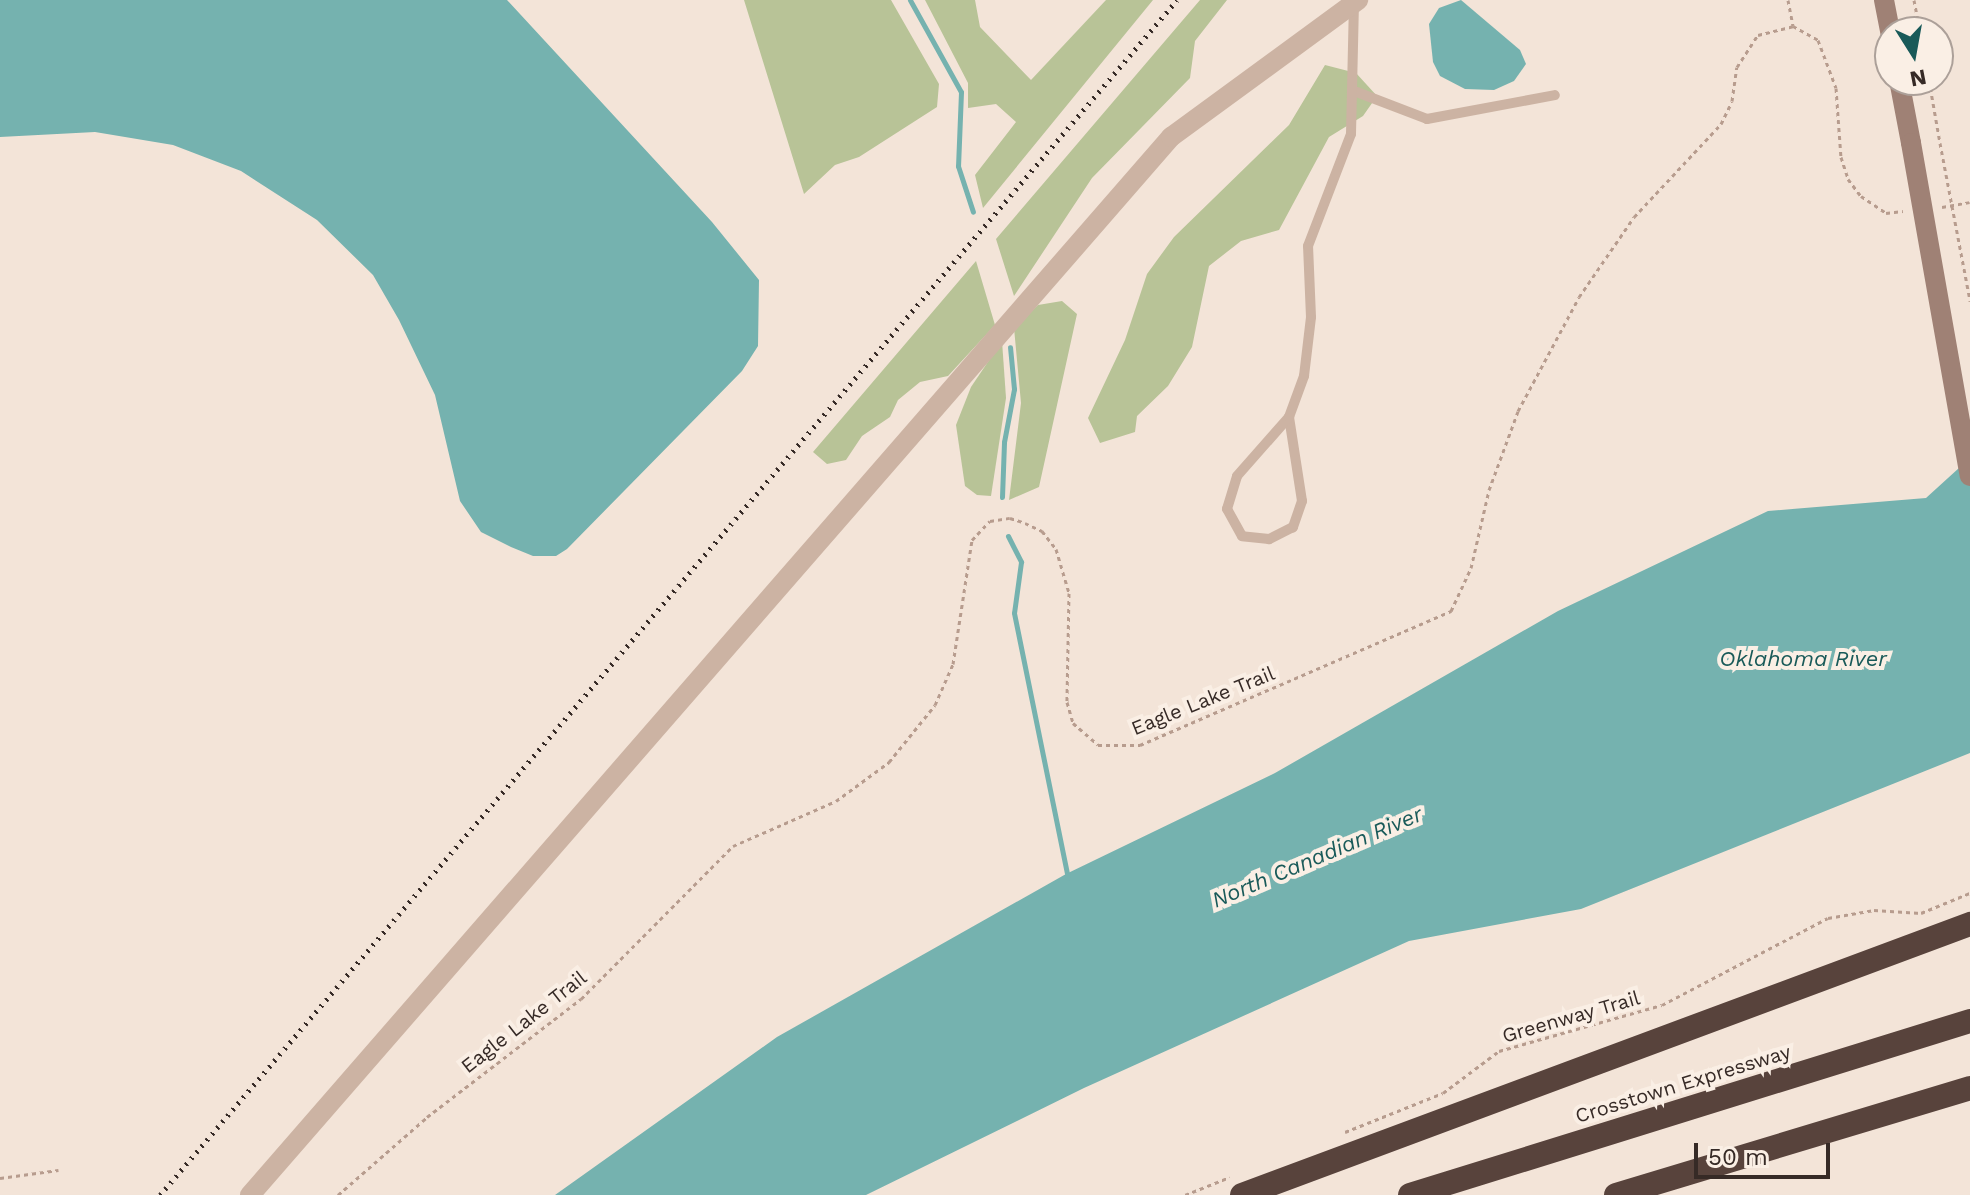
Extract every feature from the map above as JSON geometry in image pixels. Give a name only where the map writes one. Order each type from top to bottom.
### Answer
[{"type":"highway","points":[[1238,1185],[1970,924]]},
{"type":"highway","name":"Crosstown Expressway","points":[[1410,1195],[1958,1025]]},
{"type":"highway","points":[[1616,1195],[1968,1089]]},
{"type":"highway","points":[[1649,1195],[1713,1168]]},
{"type":"main road","points":[[1902,96],[1970,476]]},
{"type":"street","points":[[250,1195],[1171,137],[1356,2]]},
{"type":"lane","points":[[1289,417],[1302,501],[1293,527],[1269,539],[1242,536],[1227,509],[1237,476],[1289,417],[1304,376],[1311,317],[1308,246],[1351,134],[1356,2]]},
{"type":"lane","points":[[1354,91],[1427,119],[1555,95]]},
{"type":"path","points":[[1788,0],[1793,26],[1807,31],[1826,49],[1848,179],[1886,213]]},
{"type":"path","name":"Eagle Lake Trail","points":[[338,1195],[427,1117],[581,999],[733,846],[836,801],[889,762],[927,717],[953,664],[972,540],[990,521],[1010,518],[1025,523],[1042,531],[1056,549],[1069,593],[1067,702],[1073,723],[1098,745],[1140,745],[1451,611],[1471,568],[1489,490],[1518,411],[1579,297],[1634,217],[1721,124],[1732,101],[1737,67],[1750,44],[1768,29],[1793,26]]},
{"type":"path","points":[[1932,96],[1970,301]]},
{"type":"path","name":"Greenway Trail","points":[[1340,1135],[1443,1093],[1499,1051],[1662,1005],[1828,918],[1874,910],[1921,913],[1970,893]]},
{"type":"path","points":[[0,1178],[58,1170]]},
{"type":"path","points":[[1185,1195],[1238,1185]]},
{"type":"green space","points":[[744,0],[891,0],[939,84],[937,107],[859,157],[835,165],[804,194]]},
{"type":"green space","points":[[925,0],[975,0],[980,27],[1031,80],[1106,0],[1153,0],[983,208],[975,175],[1016,122],[996,104],[968,108],[968,83]]},
{"type":"green space","points":[[1200,0],[1227,0],[1195,41],[1190,78],[1092,178],[1014,296],[996,239]]},
{"type":"green space","points":[[1325,65],[1356,73],[1377,96],[1363,116],[1329,137],[1279,230],[1241,241],[1209,266],[1192,347],[1168,386],[1137,416],[1135,432],[1100,443],[1088,418],[1125,340],[1147,274],[1174,237],[1289,125]]},
{"type":"green space","points":[[976,261],[995,325],[948,376],[920,382],[898,400],[890,417],[862,436],[846,460],[827,464],[813,452]]},
{"type":"green space","points":[[1062,301],[1077,314],[1039,487],[1009,500],[1021,403],[1014,328],[1038,305]]},
{"type":"green space","points":[[1002,341],[1006,398],[991,496],[977,495],[965,486],[956,425],[971,387]]},
{"type":"water","points":[[0,0],[507,0],[712,222],[759,280],[758,346],[742,371],[567,549],[556,556],[533,556],[511,547],[481,532],[460,501],[435,395],[399,320],[373,275],[317,220],[241,171],[173,145],[95,132],[0,137]]},
{"type":"water","points":[[1461,0],[1520,50],[1526,64],[1514,81],[1494,90],[1465,89],[1440,76],[1433,62],[1429,24],[1439,8]]},
{"type":"water","name":"Oklahoma River","points":[[1970,458],[1970,753],[1581,909],[1409,941],[1084,1088],[866,1195],[555,1195],[777,1037],[1066,874],[1275,773],[1558,611],[1768,511],[1926,498]]},
{"type":"waterway","points":[[910,0],[961,92],[958,166],[973,212]]},
{"type":"waterway","points":[[1002,497],[1004,442],[1014,389],[1010,347]]},
{"type":"waterway","points":[[1008,536],[1021,562],[1014,613],[1068,878]]},
{"type":"railway","points":[[160,1195],[1177,0]]},
{"type":"water label","name":"North Canadian River","points":[[1317,857]]}]
